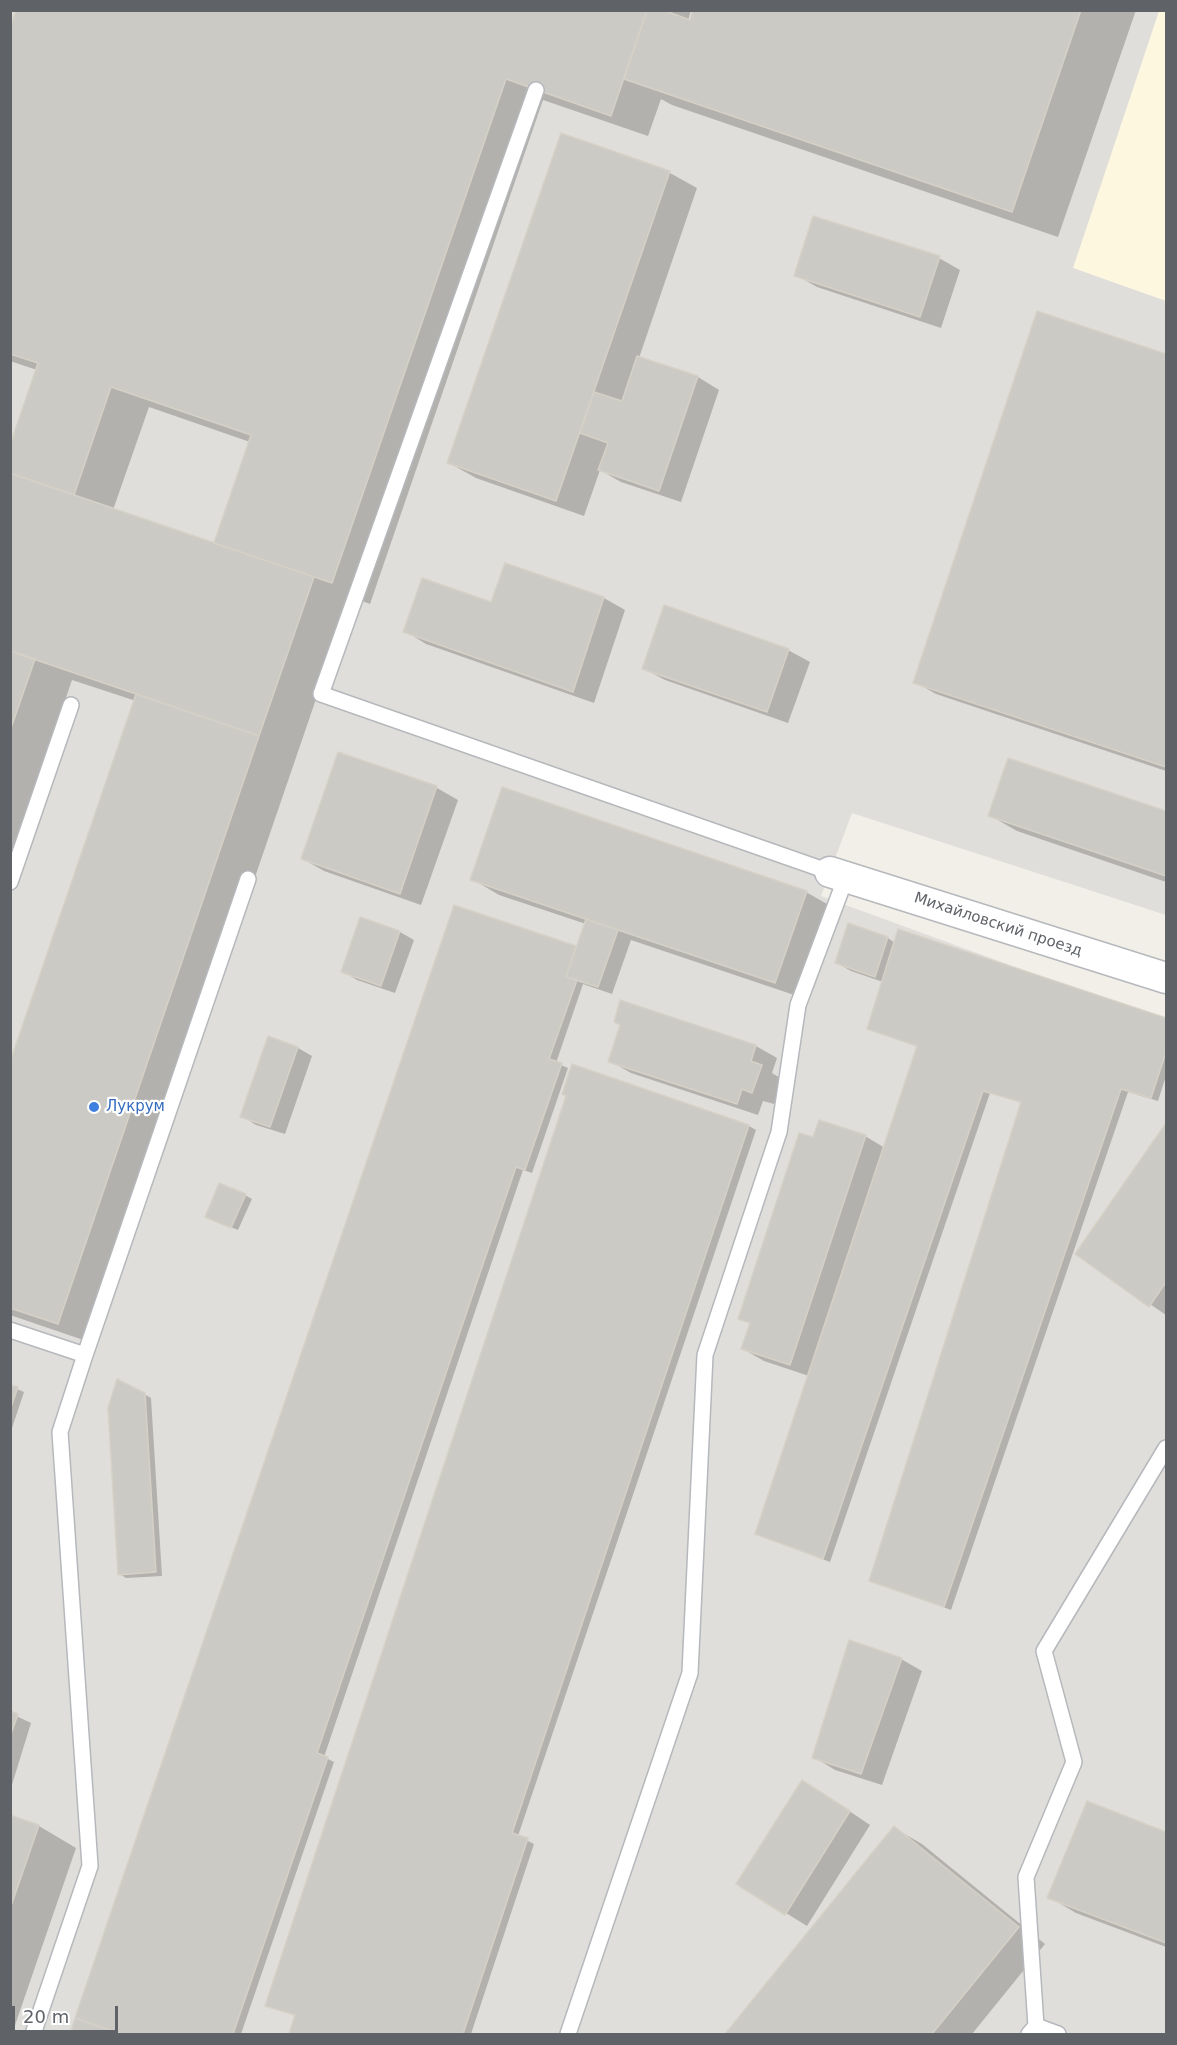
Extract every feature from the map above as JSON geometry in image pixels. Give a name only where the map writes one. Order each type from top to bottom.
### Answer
[{"type":"street","name":"Михайловский проезд","points":[[838,874],[1167,978]]},
{"type":"lane","points":[[536,90],[321,694],[838,874],[798,1005],[779,1132],[705,1354],[690,1673],[568,2034]]},
{"type":"lane","points":[[10,882],[71,705]]},
{"type":"lane","points":[[33,2034],[90,1866],[60,1432],[248,879]]},
{"type":"lane","points":[[10,1330],[85,1355]]},
{"type":"lane","points":[[1058,2034],[1033,2030],[1026,1877],[1074,1762],[1044,1651],[1167,1448]]},
{"type":"shaded area","points":[[11,11],[1159,11],[1073,268],[1166,301],[1166,915],[852,813],[821,896],[1166,1022],[1166,2034],[11,2034]]},
{"type":"shaded area","points":[[1159,11],[1166,11],[1166,301],[1073,268]]},
{"type":"building","points":[[16,10],[647,10],[611,116],[506,79],[332,583],[214,543],[251,435],[111,387],[74,495],[10,473],[10,445],[38,363],[10,354],[10,28]]},
{"type":"building","points":[[647,10],[663,10],[690,20],[693,10],[1081,10],[1012,212],[624,79]]},
{"type":"building","points":[[561,133],[670,171],[556,501],[447,463]]},
{"type":"building","points":[[813,216],[940,256],[920,317],[794,276]]},
{"type":"building","points":[[1037,311],[1166,354],[1166,767],[913,683]]},
{"type":"building","points":[[637,356],[698,376],[659,491],[598,470],[608,443],[580,433],[594,392],[622,401]]},
{"type":"building","points":[[10,473],[314,577],[259,736],[10,651]]},
{"type":"building","points":[[505,563],[604,597],[573,692],[403,632],[422,578],[491,602]]},
{"type":"building","points":[[664,605],[789,649],[767,712],[642,669]]},
{"type":"building","points":[[10,651],[35,659],[10,731]]},
{"type":"building","points":[[136,694],[259,736],[58,1324],[10,1308],[10,1062]]},
{"type":"building","points":[[338,752],[437,786],[400,894],[301,859]]},
{"type":"building","points":[[1008,758],[1166,811],[1166,876],[988,816]]},
{"type":"building","points":[[502,787],[807,891],[775,983],[470,880]]},
{"type":"building","points":[[454,905],[576,946],[566,977],[577,980],[549,1059],[562,1063],[525,1170],[516,1167],[317,1753],[328,1757],[233,2034],[122,2034],[75,2018]]},
{"type":"building","points":[[360,917],[400,931],[381,986],[341,972]]},
{"type":"building","points":[[586,919],[618,930],[598,987],[566,977]]},
{"type":"building","points":[[848,923],[888,937],[875,977],[835,963]]},
{"type":"building","points":[[898,929],[1166,1018],[1166,1052],[1151,1098],[1121,1089],[944,1607],[869,1581],[1021,1102],[983,1091],[823,1559],[755,1534],[917,1046],[867,1029]]},
{"type":"building","points":[[620,1000],[756,1045],[751,1061],[762,1065],[752,1093],[742,1089],[737,1104],[608,1062],[620,1025],[614,1022]]},
{"type":"building","points":[[268,1036],[298,1047],[270,1127],[240,1117]]},
{"type":"building","points":[[572,1064],[749,1125],[512,1833],[528,1838],[463,2034],[289,2034],[295,2015],[265,2006],[566,1096],[562,1094]]},
{"type":"building","points":[[819,1120],[866,1135],[790,1365],[741,1349],[750,1323],[738,1319],[799,1133],[813,1137]]},
{"type":"building","points":[[1166,1123],[1166,1282],[1149,1307],[1075,1254]]},
{"type":"building","points":[[219,1183],[246,1194],[231,1228],[205,1217]]},
{"type":"building","points":[[117,1379],[145,1393],[156,1572],[118,1575],[108,1408]]},
{"type":"building","points":[[10,1385],[18,1387],[10,1410]]},
{"type":"building","points":[[849,1640],[902,1658],[861,1774],[812,1758]]},
{"type":"building","points":[[10,1711],[18,1714],[10,1737]]},
{"type":"building","points":[[802,1780],[850,1811],[785,1915],[736,1884]]},
{"type":"building","points":[[1087,1801],[1166,1832],[1166,1943],[1047,1898]]},
{"type":"building","points":[[10,1815],[39,1825],[10,1909]]},
{"type":"building","points":[[894,1826],[1019,1927],[932,2034],[725,2034]]},
{"type":"building","points":[[75,2018],[122,2034],[70,2034]]},
{"type":"place","name":"Лукрум","points":[[94,1107]]}]
